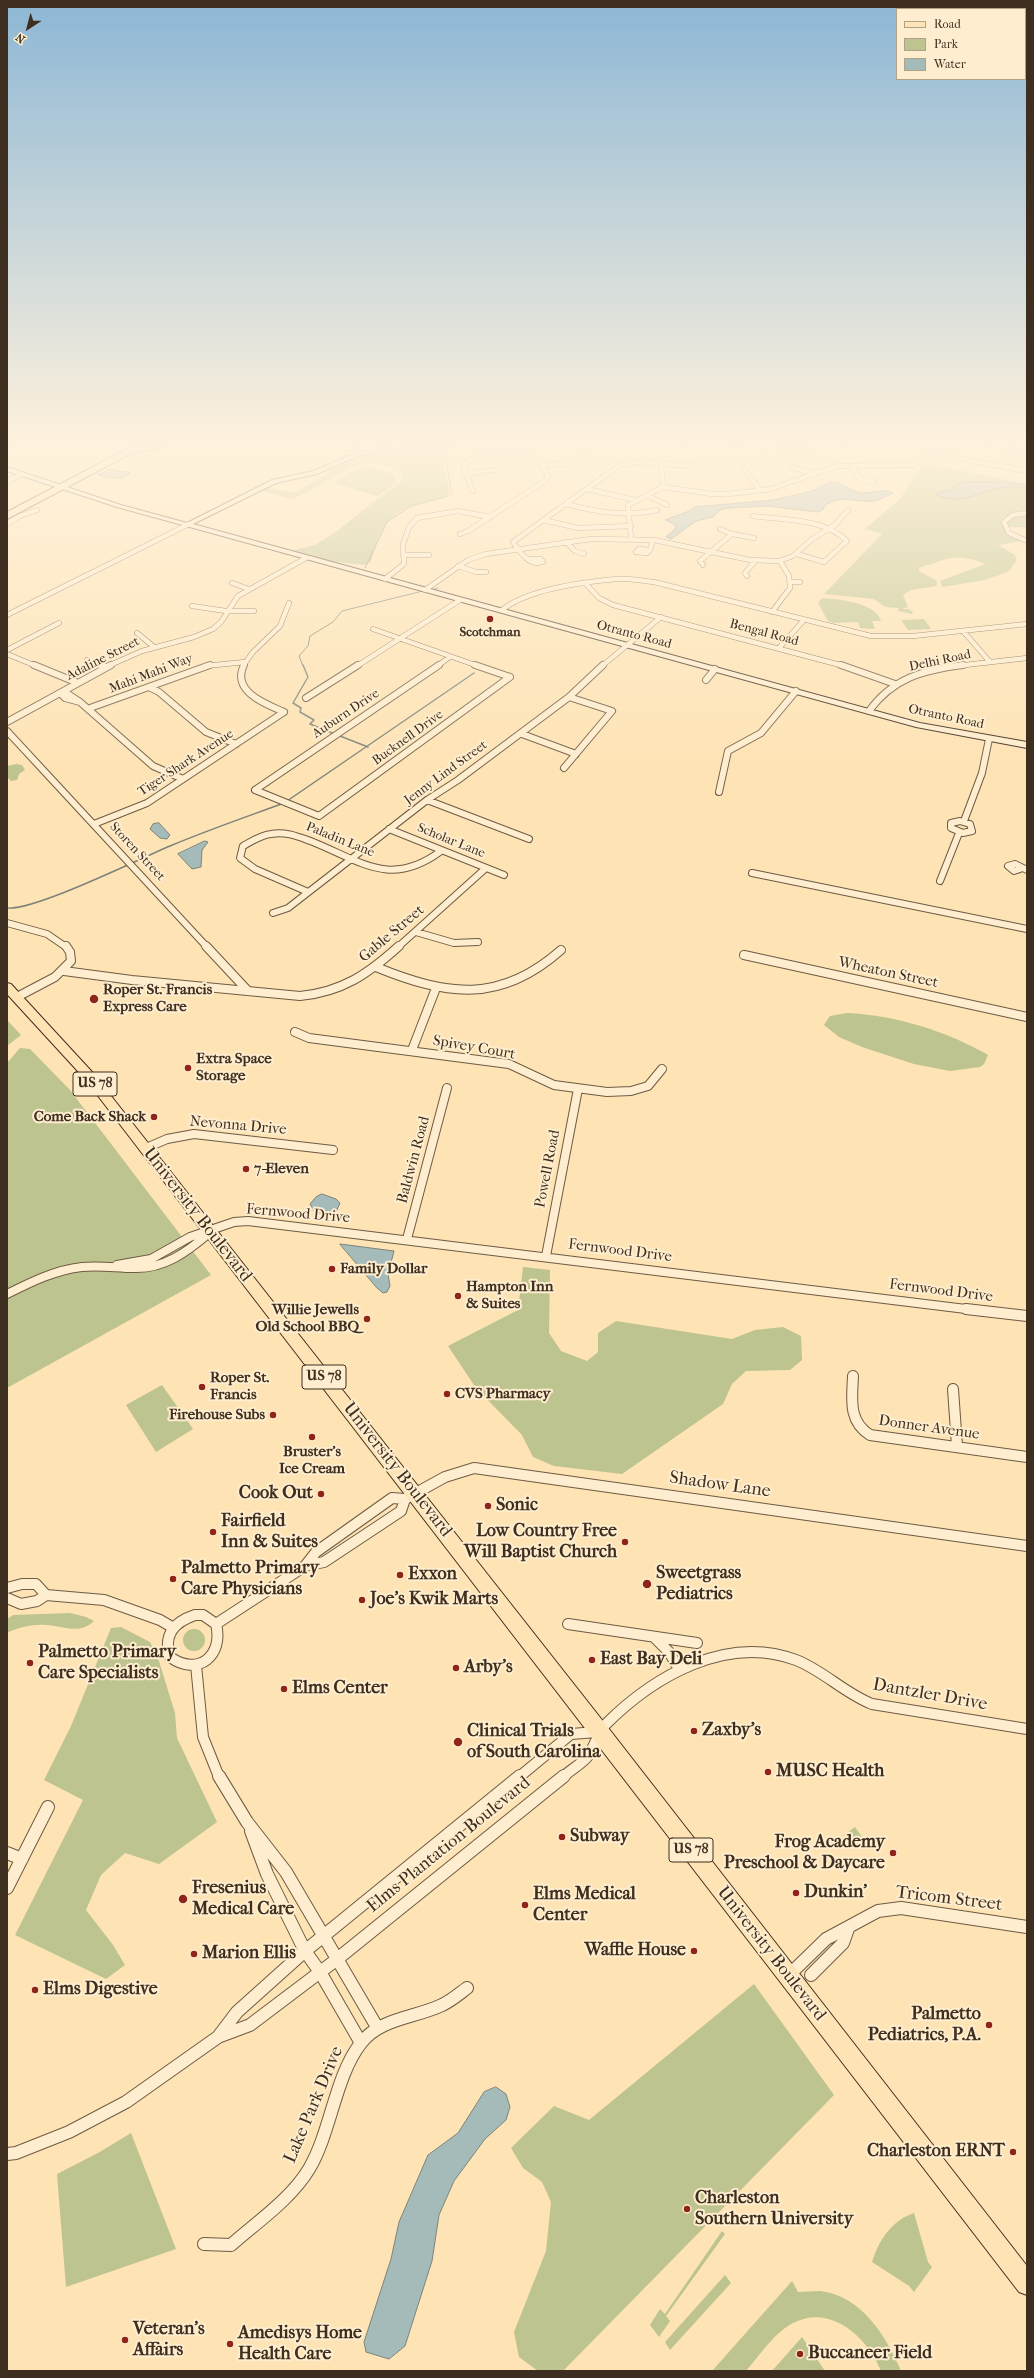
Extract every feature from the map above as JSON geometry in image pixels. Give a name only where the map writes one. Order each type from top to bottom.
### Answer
[{"type":"main road","name":"University Boulevard","points":[[7,987],[89,1076],[144,1149],[210,1232],[410,1496],[600,1731],[1027,2284]]},
{"type":"street","points":[[7,615],[121,558]]},
{"type":"street","name":"Otranto Road","points":[[306,558],[926,726],[1027,745]]},
{"type":"street","name":"Adaline Street","points":[[7,722],[106,667],[153,646],[200,634],[213,629],[223,621],[230,602],[249,589],[306,558]]},
{"type":"street","points":[[385,579],[404,564],[403,558]]},
{"type":"street","points":[[425,590],[458,566],[477,558]]},
{"type":"street","points":[[703,558],[700,561],[703,565]]},
{"type":"street","points":[[742,558],[755,561],[780,561],[787,558]]},
{"type":"street","points":[[810,558],[824,562],[829,558]]},
{"type":"street","points":[[747,576],[745,573],[755,561]]},
{"type":"street","points":[[772,612],[791,591],[792,582],[780,561]]},
{"type":"street","points":[[458,566],[486,572]]},
{"type":"street","points":[[502,610],[524,595],[618,579],[654,582],[804,620],[876,636],[913,636],[1027,624]]},
{"type":"street","points":[[792,582],[800,582]]},
{"type":"street","points":[[232,583],[249,589]]},
{"type":"street","name":"Bengal Road","points":[[586,584],[605,601],[862,671],[895,684]]},
{"type":"street","points":[[306,698],[460,600]]},
{"type":"street","points":[[245,662],[281,624],[289,603]]},
{"type":"street","points":[[192,606],[226,611],[254,611]]},
{"type":"street","name":"Jenny Lind Street","points":[[273,913],[288,908],[427,800],[522,734],[569,697],[588,677],[628,646],[661,617]]},
{"type":"street","points":[[778,648],[804,620]]},
{"type":"street","points":[[7,650],[59,623]]},
{"type":"street","points":[[373,629],[450,657]]},
{"type":"street","points":[[963,631],[990,662]]},
{"type":"street","points":[[137,633],[153,646]]},
{"type":"street","points":[[7,654],[78,683]]},
{"type":"street","name":"Bucknell Drive","points":[[288,804],[319,816],[510,677],[450,657]]},
{"type":"street","name":"Auburn Drive","points":[[288,804],[255,790],[450,657]]},
{"type":"street","name":"Delhi Road","points":[[869,711],[884,693],[895,684],[910,677],[940,669],[1027,658]]},
{"type":"street","points":[[87,660],[106,667]]},
{"type":"street","name":"Mahi Mahi Way","points":[[90,708],[149,687],[183,671],[219,662],[245,662]]},
{"type":"street","name":"Tiger Shark Avenue","points":[[94,824],[147,804],[284,712],[252,697],[245,689],[241,679],[245,662]]},
{"type":"street","points":[[706,680],[715,669]]},
{"type":"street","points":[[149,687],[159,692],[206,732],[236,744]]},
{"type":"street","points":[[719,792],[728,751],[762,733],[796,691]]},
{"type":"street","points":[[60,693],[64,698],[80,702],[90,708],[153,766],[183,779]]},
{"type":"street","points":[[564,768],[612,711],[569,697]]},
{"type":"street","name":"Storen Street","points":[[7,731],[134,866],[248,991]]},
{"type":"street","points":[[522,734],[576,754]]},
{"type":"street","points":[[964,822],[982,773],[989,739]]},
{"type":"street","points":[[427,800],[529,839]]},
{"type":"street","points":[[957,821],[964,822],[970,824],[972,829],[967,833],[959,833],[953,830],[950,824],[957,821]]},
{"type":"street","name":"Scholar Lane","points":[[390,829],[441,851],[504,875]]},
{"type":"street","name":"Paladin Lane","points":[[308,892],[255,869],[245,862],[240,858],[243,846],[261,836],[278,833],[298,836],[351,859],[385,871],[399,872],[417,868],[441,851]]},
{"type":"street","points":[[940,881],[959,833]]},
{"type":"street","name":"Gable Street","points":[[64,970],[132,980],[300,996],[322,994],[342,987],[376,967],[486,868]]},
{"type":"street","points":[[752,873],[1027,929]]},
{"type":"street","points":[[7,923],[51,937],[65,944],[72,953],[71,961],[64,970],[42,986],[17,998]]},
{"type":"street","points":[[416,932],[451,944],[463,945],[478,942]]},
{"type":"street","points":[[376,967],[407,980],[436,988],[483,988],[520,978],[543,966],[561,950]]},
{"type":"street","name":"Wheaton Street","points":[[744,955],[1027,1017]]},
{"type":"street","points":[[412,1050],[436,988]]},
{"type":"street","name":"Spivey Court","points":[[295,1032],[308,1038],[412,1050],[510,1064],[554,1085],[607,1092],[631,1091],[648,1086],[662,1069]]},
{"type":"street","name":"Baldwin Road","points":[[407,1239],[447,1088]]},
{"type":"street","name":"Powell Road","points":[[546,1256],[578,1089]]},
{"type":"street","name":"Nevonna Drive","points":[[144,1149],[167,1139],[194,1134],[333,1150]]},
{"type":"street","name":"Fernwood Drive","points":[[7,1294],[50,1274],[65,1270],[101,1265],[150,1267],[165,1262],[196,1245],[210,1232],[234,1222],[248,1221],[407,1239],[1027,1316]]},
{"type":"street","name":"Donner Avenue","points":[[853,1376],[853,1421],[859,1430],[878,1436],[1027,1457]]},
{"type":"street","points":[[952,1389],[957,1446]]},
{"type":"street","name":"Shadow Lane","points":[[410,1496],[458,1471],[474,1468],[485,1468],[1027,1546]]},
{"type":"street","points":[[305,1566],[324,1562],[401,1511],[410,1496]]},
{"type":"street","points":[[216,1624],[305,1566],[316,1552],[392,1498],[410,1496]]},
{"type":"street","points":[[7,1588],[22,1584],[36,1584],[46,1594]]},
{"type":"street","points":[[7,1598],[21,1604],[27,1604],[46,1594],[104,1600],[160,1620],[172,1628]]},
{"type":"street","points":[[195,1615],[203,1615],[216,1624],[219,1630],[218,1647],[206,1661],[196,1666],[182,1666],[170,1657],[166,1643],[172,1628],[179,1621],[195,1615]]},
{"type":"street","points":[[568,1624],[697,1643]]},
{"type":"street","points":[[652,1636],[669,1652],[679,1669]]},
{"type":"street","name":"Dantzler Drive","points":[[600,1731],[648,1690],[679,1669],[704,1658],[730,1653],[750,1653],[789,1657],[810,1666],[858,1699],[872,1704],[1027,1729]]},
{"type":"street","points":[[196,1666],[203,1737],[217,1773],[247,1822],[286,1872],[325,1936],[336,1960],[377,2027]]},
{"type":"street","name":"Elms Plantation Boulevard","points":[[218,2037],[236,2012],[305,1951],[572,1734],[600,1731]]},
{"type":"street","name":"Elms Plantation Boulevard","points":[[7,2154],[69,2132],[126,2102],[218,2037],[250,2025],[336,1960],[588,1756],[600,1731]]},
{"type":"street","points":[[7,1888],[48,1807]]},
{"type":"street","name":"Lake Park Drive","points":[[247,1822],[267,1874],[305,1951],[320,1972],[361,2043]]},
{"type":"street","points":[[7,1853],[22,1859]]},
{"type":"street","name":"Tricom Street","points":[[788,1976],[826,1939],[848,1929],[855,1922],[878,1911],[901,1908],[1027,1927]]},
{"type":"street","name":"Tricom Street","points":[[811,1975],[843,1943],[848,1929]]},
{"type":"street","name":"Lake Park Drive","points":[[204,2244],[231,2245],[283,2200],[309,2169],[331,2117],[348,2066],[361,2043],[377,2027],[443,2005],[467,1988]]},
{"type":"green space","points":[[312,558],[372,558],[371,562],[364,565]]},
{"type":"green space","points":[[859,558],[1016,558],[1017,560],[1008,572],[985,580],[942,587],[940,581],[985,564],[966,558],[952,558],[919,568],[919,571],[937,581],[937,586],[911,590],[903,595],[908,607],[902,609],[909,609],[913,612],[912,614],[898,611],[899,608],[885,607],[874,599],[824,594]]},
{"type":"green space","points":[[822,598],[837,599],[864,606],[878,615],[881,621],[872,621],[875,629],[860,628],[858,622],[833,623],[828,621],[818,603]]},
{"type":"green space","points":[[924,619],[931,629],[908,630],[901,620]]},
{"type":"green space","points":[[16,764],[22,765],[25,770],[19,774],[17,780],[11,781],[7,777],[7,766]]},
{"type":"green space","points":[[847,1013],[883,1017],[920,1026],[972,1046],[988,1055],[984,1064],[980,1067],[950,1071],[914,1064],[862,1047],[839,1037],[824,1025],[830,1016]]},
{"type":"green space","points":[[7,1020],[21,1035],[7,1046]]},
{"type":"green space","points":[[20,1048],[30,1049],[70,1090],[211,1275],[7,1388],[7,1063]]},
{"type":"green space","points":[[523,1267],[550,1270],[549,1333],[561,1351],[587,1361],[598,1352],[598,1333],[616,1321],[732,1339],[755,1330],[783,1327],[801,1336],[802,1360],[790,1370],[746,1371],[732,1384],[723,1404],[622,1474],[554,1466],[533,1457],[522,1435],[476,1388],[448,1346],[518,1310]]},
{"type":"green space","points":[[162,1385],[193,1429],[156,1452],[126,1405]]},
{"type":"green space","points":[[70,1613],[86,1617],[94,1621],[83,1628],[77,1629],[36,1625],[7,1633],[7,1619],[13,1615]]},
{"type":"green space","points":[[121,1627],[150,1642],[158,1658],[175,1713],[177,1738],[217,1822],[159,1864],[125,1853],[101,1875],[86,1910],[113,1945],[125,1965],[106,1979],[15,1935],[83,1800],[44,1780],[71,1726],[111,1628]]},
{"type":"green space","points":[[194,1629],[202,1632],[205,1640],[202,1648],[194,1651],[186,1648],[183,1640],[186,1632]]},
{"type":"green space","points":[[855,1827],[864,1840],[853,1847],[844,1835]]},
{"type":"green space","points":[[754,1984],[834,2095],[563,2371],[538,2371],[519,2357],[514,2332],[546,2251],[551,2202],[542,2182],[523,2168],[511,2148],[554,2106],[589,2120]]},
{"type":"green space","points":[[131,2133],[176,2249],[66,2287],[57,2174],[98,2153]]},
{"type":"green space","points":[[914,2213],[928,2262],[932,2267],[914,2292],[909,2286],[872,2262],[878,2246],[892,2226],[906,2216]]},
{"type":"green space","points":[[722,2231],[725,2234],[666,2316],[670,2321],[659,2337],[650,2325],[660,2309],[665,2314]]},
{"type":"green space","points":[[725,2275],[731,2283],[670,2350],[665,2342]]},
{"type":"green space","points":[[792,2281],[798,2292],[820,2291],[835,2294],[848,2300],[860,2309],[880,2332],[901,2371],[881,2371],[867,2347],[857,2336],[846,2327],[821,2317],[807,2318],[786,2327],[773,2338],[746,2371],[712,2371]]},
{"type":"green space","name":"Buccaneer Field","points":[[802,2337],[825,2371],[772,2371]]},
{"type":"water","points":[[159,823],[170,835],[167,839],[160,838],[150,829],[153,824]]},
{"type":"water","points":[[205,841],[208,842],[202,850],[201,867],[192,869],[178,854]]},
{"type":"water","points":[[322,1194],[336,1199],[340,1203],[335,1214],[329,1216],[314,1211],[310,1204],[316,1197]]},
{"type":"water","points":[[340,1244],[394,1251],[388,1274],[390,1286],[387,1292],[383,1293],[377,1288]]},
{"type":"water","points":[[496,2087],[506,2094],[510,2107],[506,2120],[485,2139],[454,2181],[439,2215],[432,2261],[405,2346],[389,2359],[366,2352],[364,2342],[391,2259],[399,2222],[428,2155],[458,2133],[484,2092]]},
{"type":"waterway","points":[[365,568],[370,558]]},
{"type":"waterway","points":[[432,590],[438,588]]},
{"type":"waterway","points":[[303,666],[299,656],[308,646],[310,636],[333,622],[342,611],[423,591]]},
{"type":"waterway","points":[[303,665],[308,677],[293,703],[301,708],[300,712],[314,720],[310,724],[332,733]]},
{"type":"waterway","points":[[367,746],[474,673]]},
{"type":"waterway","points":[[340,736],[367,746]]},
{"type":"waterway","points":[[287,801],[367,746]]},
{"type":"waterway","points":[[7,908],[20,907],[62,893],[184,840],[284,803]]},
{"type":"place","name":"Scotchman","points":[[490,619]]},
{"type":"place","name":"Roper St. Francis Express Care","points":[[94,999]]},
{"type":"place","name":"Extra Space Storage","points":[[188,1068]]},
{"type":"place","name":"Come Back Shack","points":[[154,1117]]},
{"type":"place","name":"7-Eleven","points":[[246,1169]]},
{"type":"place","name":"Family Dollar","points":[[332,1269]]},
{"type":"place","name":"Hampton Inn & Suites","points":[[458,1296]]},
{"type":"place","name":"Willie Jewells Old School BBQ","points":[[367,1319]]},
{"type":"place","name":"Roper St. Francis","points":[[202,1387]]},
{"type":"place","name":"CVS Pharmacy","points":[[447,1394]]},
{"type":"place","name":"Firehouse Subs","points":[[273,1415]]},
{"type":"place","name":"Bruster's Ice Cream","points":[[312,1437]]},
{"type":"place","name":"Cook Out","points":[[321,1494]]},
{"type":"place","name":"Sonic","points":[[488,1506]]},
{"type":"place","name":"Fairfield Inn & Suites","points":[[213,1532]]},
{"type":"place","name":"Low Country Free Will Baptist Church","points":[[625,1542]]},
{"type":"place","name":"Exxon","points":[[400,1575]]},
{"type":"place","name":"Palmetto Primary Care Physicians","points":[[173,1579]]},
{"type":"place","name":"Sweetgrass Pediatrics","points":[[647,1584]]},
{"type":"place","name":"Joe's Kwik Marts","points":[[362,1600]]},
{"type":"place","name":"East Bay Deli","points":[[592,1660]]},
{"type":"place","name":"Palmetto Primary Care Specialists","points":[[30,1663]]},
{"type":"place","name":"Arby's","points":[[456,1668]]},
{"type":"place","name":"Elms Center","points":[[284,1689]]},
{"type":"place","name":"Zaxby's","points":[[694,1731]]},
{"type":"place","name":"Clinical Trials of South Carolina","points":[[458,1742]]},
{"type":"place","name":"MUSC Health","points":[[768,1772]]},
{"type":"place","name":"Subway","points":[[562,1837]]},
{"type":"place","name":"Frog Academy Preschool & Daycare","points":[[893,1853]]},
{"type":"place","name":"Dunkin'","points":[[796,1893]]},
{"type":"place","name":"Fresenius Medical Care","points":[[183,1899]]},
{"type":"place","name":"Elms Medical Center","points":[[525,1905]]},
{"type":"place","name":"Waffle House","points":[[694,1951]]},
{"type":"place","name":"Marion Ellis","points":[[194,1954]]},
{"type":"place","name":"Elms Digestive","points":[[35,1990]]},
{"type":"place","name":"Palmetto Pediatrics, P.A.","points":[[989,2025]]},
{"type":"place","name":"Charleston ERNT","points":[[1013,2152]]},
{"type":"place","name":"Charleston Southern University","points":[[687,2209]]},
{"type":"place","name":"Veteran's Affairs","points":[[125,2340]]},
{"type":"place","name":"Amedisys Home Health Care","points":[[230,2344]]},
{"type":"place","name":"Buccaneer Field","points":[[800,2354]]}]
